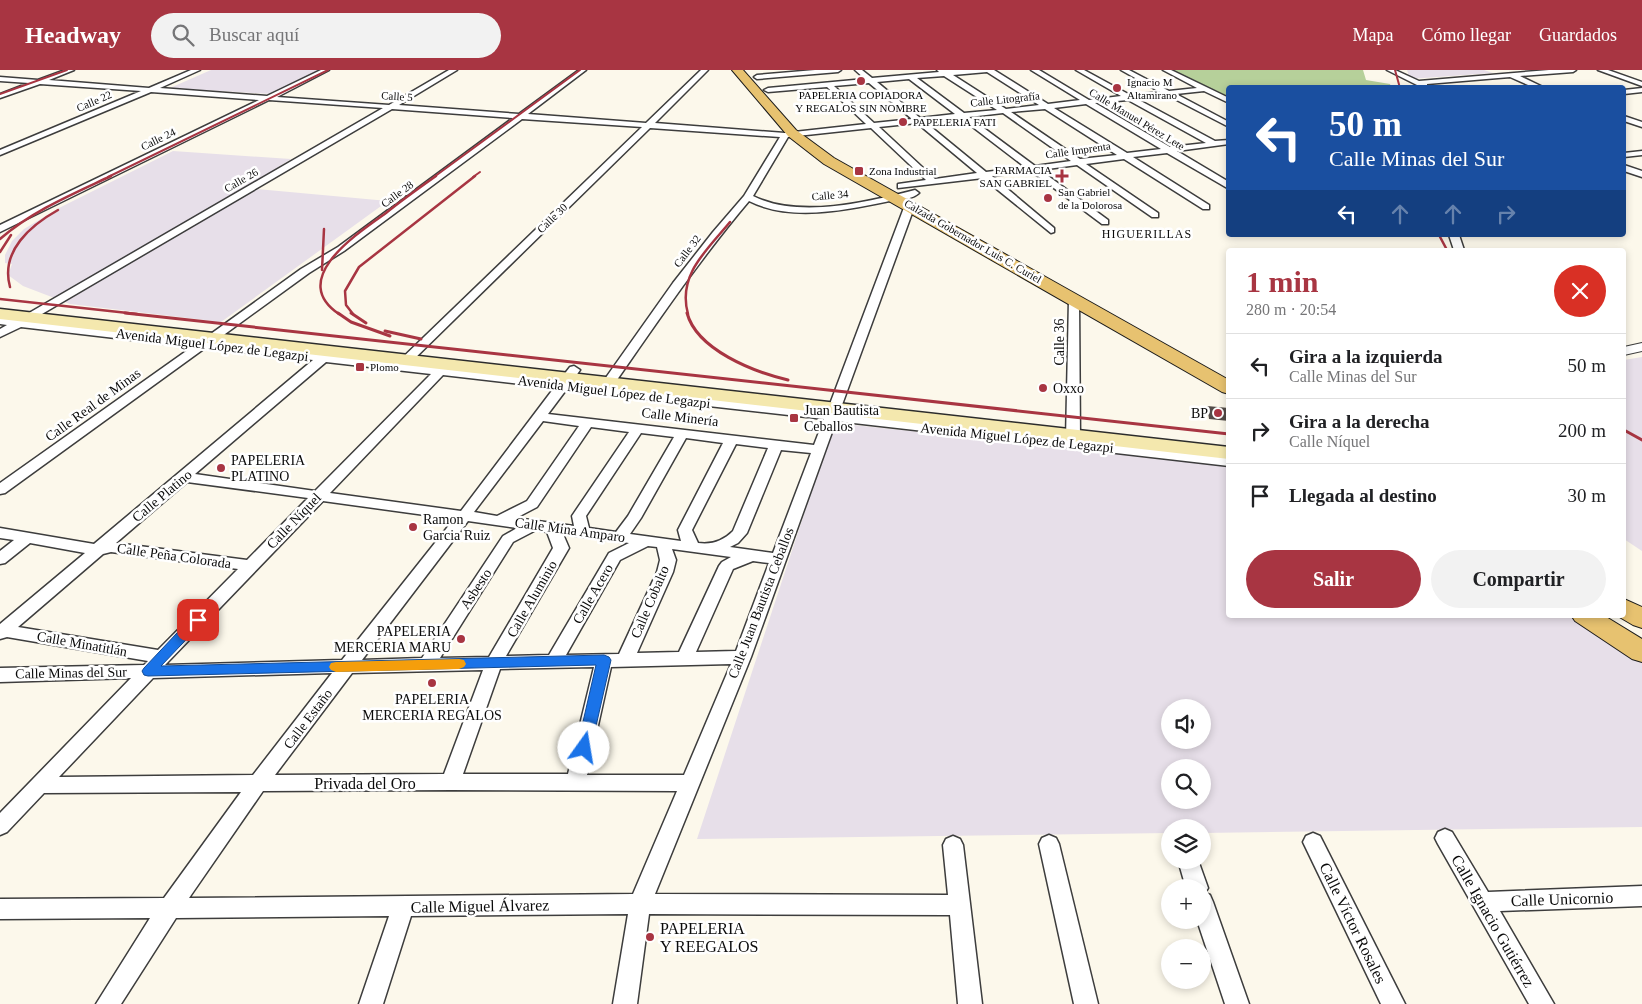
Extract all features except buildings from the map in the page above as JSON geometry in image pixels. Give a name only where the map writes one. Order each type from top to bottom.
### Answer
[{"type":"main road","name":"Calzada Gobernador Luis C. Curiel","points":[[737,70],[789,134],[829,161],[949,213],[1059,278],[1226,368]]},
{"type":"main road","points":[[754,74],[808,131],[829,144]]},
{"type":"main road","name":"Calzada Gobernador Luis C. Curiel","points":[[886,177],[906,196],[1074,299],[1226,386]]},
{"type":"main road","name":"Avenida Miguel López de Legazpi","points":[[0,306],[28,317]]},
{"type":"main road","name":"Avenida Miguel López de Legazpi","points":[[0,314],[1226,453]]},
{"type":"main road","name":"Avenida Miguel López de Legazpi","points":[[1073,435],[1226,444]]},
{"type":"main road","points":[[1626,609],[1642,619]]},
{"type":"main road","points":[[1589,618],[1642,652]]},
{"type":"street","points":[[36,81],[62,70]]},
{"type":"street","points":[[0,94],[71,70]]},
{"type":"street","name":"Calle 22","points":[[0,153],[197,70]]},
{"type":"street","name":"Calle 24","points":[[0,229],[326,70]]},
{"type":"street","name":"Calle 26","points":[[0,334],[454,70]]},
{"type":"street","name":"Calle 28","points":[[212,338],[305,271],[342,249],[583,70]]},
{"type":"street","name":"Calle 30","points":[[407,360],[705,70]]},
{"type":"street","points":[[754,74],[838,70]]},
{"type":"street","points":[[858,70],[1051,230]]},
{"type":"street","points":[[768,90],[943,72],[985,70]]},
{"type":"street","points":[[989,70],[1206,207]]},
{"type":"street","name":"Calle Manuel Pérez Lete","points":[[1034,70],[1226,184]]},
{"type":"street","points":[[1079,70],[1226,151]]},
{"type":"street","points":[[1124,70],[1226,122]]},
{"type":"street","points":[[1166,70],[1226,100]]},
{"type":"street","points":[[1390,70],[1420,85]]},
{"type":"street","points":[[1416,83],[1573,70]]},
{"type":"street","points":[[1601,70],[1642,84]]},
{"type":"street","points":[[943,72],[1003,110],[1155,214]]},
{"type":"street","points":[[1510,75],[1535,85]]},
{"type":"street","points":[[909,76],[1105,222]]},
{"type":"street","name":"Calle 5","points":[[0,79],[789,134],[808,131]]},
{"type":"street","points":[[828,84],[932,181]]},
{"type":"street","name":"Calle Litografía","points":[[808,131],[1204,89]]},
{"type":"street","points":[[1626,92],[1642,90]]},
{"type":"street","points":[[1626,119],[1642,118]]},
{"type":"street","points":[[1626,119],[1642,125]]},
{"type":"street","name":"Calle 32","points":[[610,383],[689,270],[716,234],[748,197],[789,134]]},
{"type":"street","name":"Calle Imprenta","points":[[906,196],[932,181],[1226,142]]},
{"type":"street","points":[[1626,155],[1642,153]]},
{"type":"street","points":[[1626,169],[1642,174]]},
{"type":"street","name":"Calle 34","points":[[748,197],[764,206],[797,209],[860,204],[906,196]]},
{"type":"street","name":"Calle Juan Bautista Ceballos","points":[[625,1004],[640,904],[742,657],[833,408],[906,196]]},
{"type":"street","name":"Calle 36","points":[[1073,435],[1074,299]]},
{"type":"street","name":"Avenida Miguel López de Legazpi","points":[[0,321],[28,317]]},
{"type":"street","points":[[1626,339],[1642,336]]},
{"type":"street","name":"Avenida Miguel López de Legazpi","points":[[212,338],[323,358],[407,360],[440,372],[569,378]]},
{"type":"street","name":"Calle Real de Minas","points":[[0,490],[212,338]]},
{"type":"street","points":[[1626,351],[1642,347]]},
{"type":"street","name":"Calle Platino","points":[[1,632],[323,358]]},
{"type":"street","name":"Calle Níquel","points":[[0,826],[148,671],[440,372]]},
{"type":"street","name":"Calle Estaño","points":[[108,1004],[168,908],[258,784],[569,378]]},
{"type":"street","name":"Calle Minería","points":[[539,416],[818,450]]},
{"type":"street","points":[[499,520],[532,504],[588,422]]},
{"type":"street","points":[[582,531],[579,516],[638,428]]},
{"type":"street","points":[[620,537],[634,518],[682,434]]},
{"type":"street","name":"Avenida Miguel López de Legazpi","points":[[1073,435],[1226,461]]},
{"type":"street","points":[[693,548],[685,530],[731,440]]},
{"type":"street","points":[[710,550],[733,540],[740,532],[776,446]]},
{"type":"street","name":"Calle Mina Amparo","points":[[184,477],[778,559]]},
{"type":"street","name":"Asbesto","points":[[427,664],[508,539],[535,525]]},
{"type":"street","name":"Calle Aluminio","points":[[451,782],[494,663],[561,548],[561,544],[552,527]]},
{"type":"street","name":"Calle Peña Colorada","points":[[0,534],[28,537],[98,550],[111,547],[250,566]]},
{"type":"street","points":[[0,559],[28,537]]},
{"type":"street","name":"Calle Acero","points":[[554,662],[614,557],[645,541]]},
{"type":"street","name":"Calle Cobalto","points":[[625,660],[665,572],[668,560],[663,544]]},
{"type":"street","points":[[684,658],[728,566],[738,560],[752,556]]},
{"type":"street","name":"Calle Minatitlán","points":[[1,632],[161,658]]},
{"type":"street","name":"Calle Minas del Sur","points":[[0,675],[742,657]]},
{"type":"street","points":[[576,782],[604,660]]},
{"type":"street","name":"Privada del Oro","points":[[40,786],[451,782],[690,783]]},
{"type":"street","name":"Calle Ignacio Gutiérrez","points":[[1445,838],[1542,1004]]},
{"type":"street","name":"Calle Víctor Rosales","points":[[1313,842],[1393,1004]]},
{"type":"street","points":[[1049,844],[1086,1004]]},
{"type":"street","points":[[952,845],[970,1004]]},
{"type":"street","name":"Calle Unicornio","points":[[1482,902],[1642,896]]},
{"type":"street","name":"Calle Miguel Álvarez","points":[[0,909],[640,904],[959,905]]},
{"type":"street","points":[[371,1004],[403,907]]},
{"type":"street","points":[[1211,928],[1238,1004]]},
{"type":"shaded area","points":[[211,70],[319,70],[270,94],[170,88]]},
{"type":"shaded area","points":[[1407,70],[1484,70],[1493,73],[1410,79]]},
{"type":"shaded area","points":[[173,151],[291,159],[246,188],[388,201],[221,322],[70,304],[23,286],[8,275],[12,264],[5,263],[5,255],[12,241],[24,229],[59,208]]},
{"type":"shaded area","points":[[1642,357],[1642,551],[1626,540],[1626,360]]},
{"type":"shaded area","points":[[834,423],[1226,464],[1226,618],[1580,618],[1642,659],[1642,827],[1211,833],[1211,819],[1161,819],[1161,833],[697,839]]},
{"type":"green space","points":[[1172,70],[1363,70],[1366,80],[1390,85],[1226,85],[1226,96]]},
{"type":"railway","points":[[0,94],[67,70]]},
{"type":"railway","points":[[108,177],[328,70]]},
{"type":"railway","points":[[434,177],[580,70]]},
{"type":"railway","points":[[1395,70],[1399,85]]},
{"type":"railway","points":[[473,177],[480,172]]},
{"type":"railway","points":[[0,239],[39,212],[111,176]]},
{"type":"railway","points":[[338,313],[325,300],[320,286],[324,272],[332,258],[360,232],[436,176]]},
{"type":"railway","points":[[353,314],[346,305],[345,291],[359,267],[475,176]]},
{"type":"railway","points":[[10,287],[9,262],[20,241],[28,231],[58,210]]},
{"type":"railway","points":[[688,314],[686,300],[690,275],[704,253],[730,222]]},
{"type":"railway","points":[[322,270],[324,229]]},
{"type":"railway","points":[[0,252],[11,235]]},
{"type":"railway","points":[[1440,237],[1446,248]]},
{"type":"railway","points":[[0,299],[137,314]]},
{"type":"railway","points":[[125,313],[1226,434]]},
{"type":"railway","points":[[338,313],[351,322],[390,336]]},
{"type":"railway","points":[[351,313],[366,323]]},
{"type":"railway","points":[[687,313],[693,326],[702,338],[714,348],[744,365],[788,380]]},
{"type":"railway","points":[[385,331],[421,339]]},
{"type":"railway","points":[[1626,431],[1642,440]]},
{"type":"slow traffic","points":[[336,667],[459,664]]},
{"type":"place","name":"PAPELERIA COPIADORA Y REGALOS SIN NOMBRE","points":[[861,81]]},
{"type":"place","name":"Ignacio M Altamirano","points":[[1117,88]]},
{"type":"place","name":"PAPELERIA FATI","points":[[903,122]]},
{"type":"place","name":"Zona Industrial","points":[[859,171]]},
{"type":"place","name":"FARMACIA SAN GABRIEL","points":[[1062,176]]},
{"type":"place","name":"San Gabriel de la Dolorosa","points":[[1048,198]]},
{"type":"place","name":"Plomo","points":[[360,367]]},
{"type":"place","name":"Oxxo","points":[[1043,388]]},
{"type":"place","name":"BP","points":[[1218,413]]},
{"type":"place","name":"Juan Bautista Ceballos","points":[[794,418]]},
{"type":"place","name":"PAPELERIA PLATINO","points":[[221,468]]},
{"type":"place","name":"Ramon Garcia Ruiz","points":[[413,527]]},
{"type":"place","name":"PAPELERIA MERCERIA MARU","points":[[461,639]]},
{"type":"place","name":"PAPELERIA MERCERIA REGALOS","points":[[432,683]]},
{"type":"place","name":"PAPELERIA Y REEGALOS","points":[[650,937]]},
{"type":"district","name":"HIGUERILLAS","points":[[1147,234]]},
{"type":"route","points":[[198,620],[148,671],[604,660],[584,748]]}]
